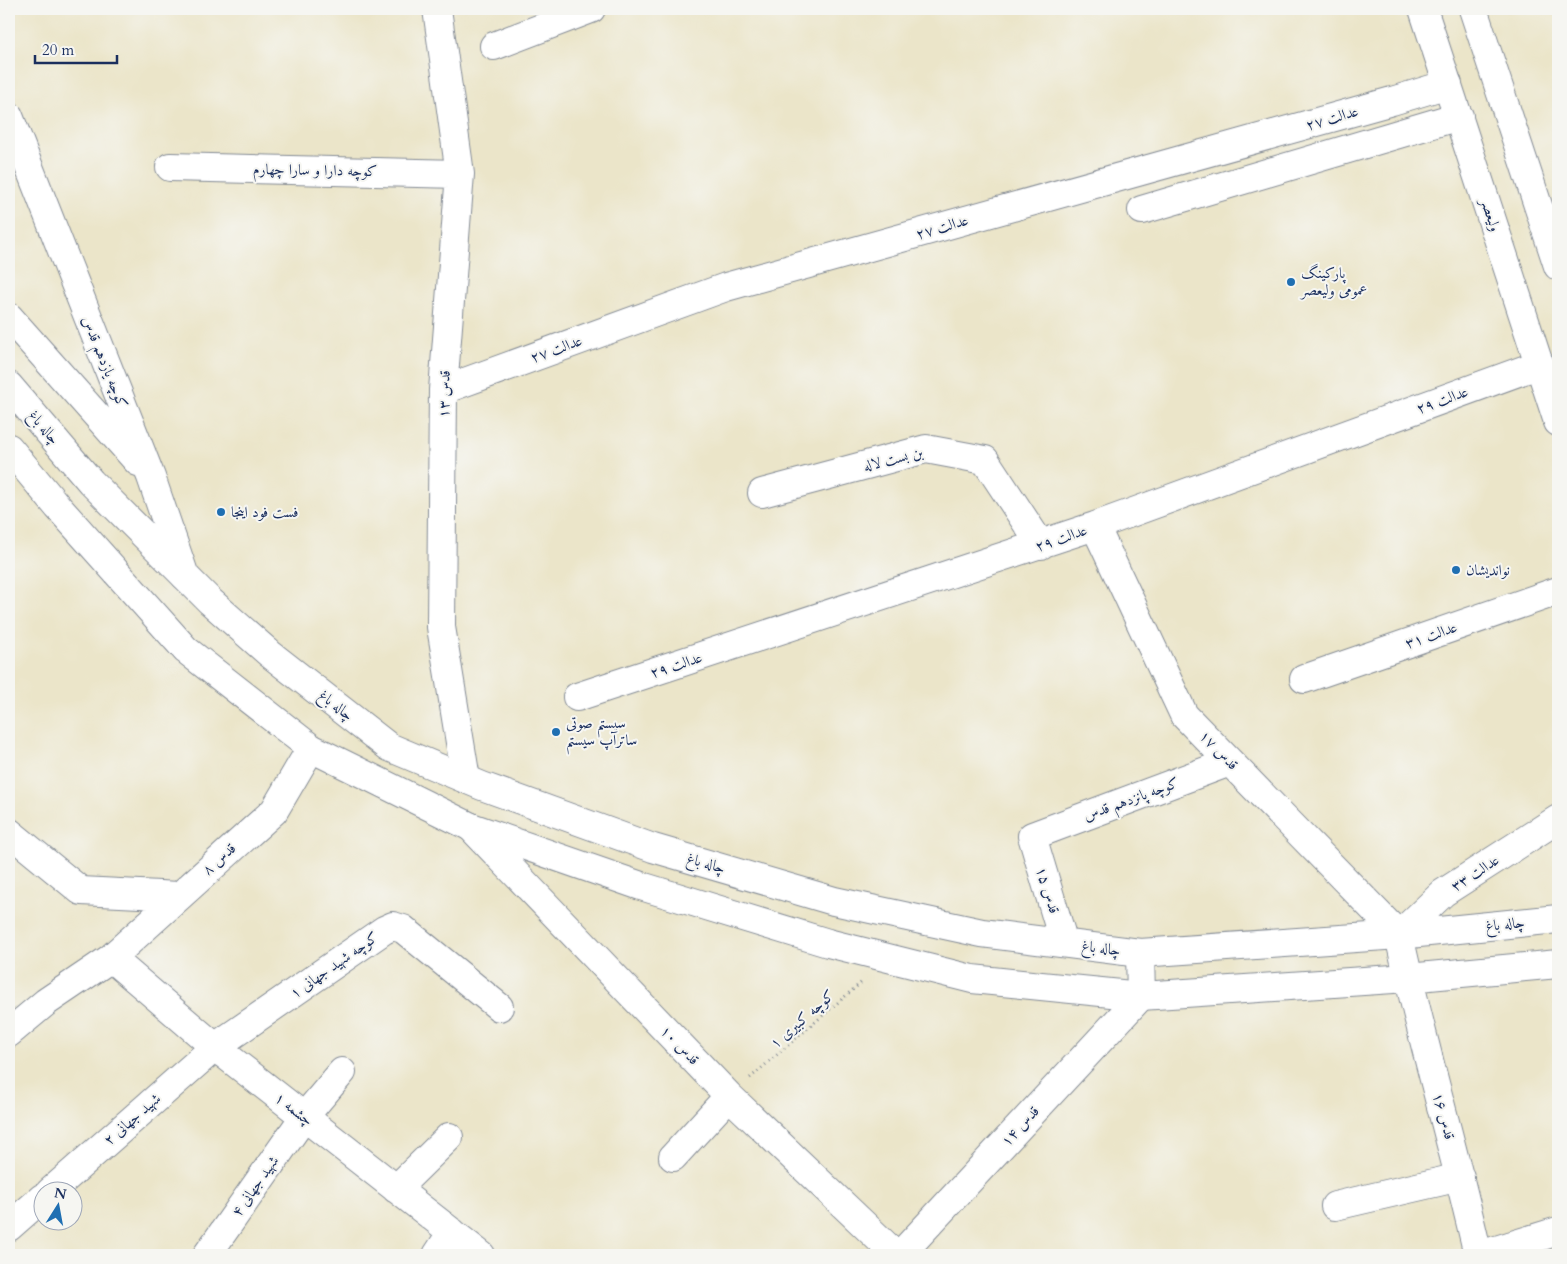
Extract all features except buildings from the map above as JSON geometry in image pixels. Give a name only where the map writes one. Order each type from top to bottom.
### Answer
[{"type":"street","name":"قدس ۱۳","points":[[437,9],[460,174],[443,390],[441,627],[466,780]]},
{"type":"street","points":[[494,46],[591,9]]},
{"type":"street","name":"ولیعصر","points":[[1423,9],[1558,422]]},
{"type":"street","points":[[1473,9],[1558,266]]},
{"type":"street","name":"عدالت ۲۷","points":[[443,390],[726,287],[1448,84]]},
{"type":"street","name":"کوچه یازدهم قدس","points":[[9,116],[15,159],[151,477],[186,576]]},
{"type":"street","points":[[1142,210],[1459,116]]},
{"type":"street","name":"کوچه دارا و سارا چهارم","points":[[170,167],[460,174]]},
{"type":"street","points":[[9,317],[151,477]]},
{"type":"street","name":"عدالت ۲۹","points":[[577,697],[1042,545],[1540,364]]},
{"type":"street","name":"چاله باغ","points":[[9,386],[91,482],[210,600],[270,654],[389,747],[466,780],[653,848],[834,901],[982,933],[1140,953],[1399,935],[1558,919]]},
{"type":"street","points":[[9,448],[186,650],[311,748],[471,827],[641,886],[828,943],[972,979],[1141,996],[1408,978],[1558,964]]},
{"type":"street","name":"بن بست لاله","points":[[762,493],[926,449],[985,460],[1042,545]]},
{"type":"street","name":"قدس ۱۷","points":[[1095,526],[1184,715],[1399,935]]},
{"type":"street","name":"عدالت ۳۱","points":[[1304,679],[1558,591]]},
{"type":"street","name":"قدس ۸","points":[[9,1033],[46,1002],[111,958],[274,810],[311,748]]},
{"type":"street","name":"کوچه پانزدهم قدس","points":[[1032,836],[1230,762]]},
{"type":"street","name":"عدالت ۳۳","points":[[1399,935],[1444,893],[1558,819]]},
{"type":"street","name":"قدس ۱۰","points":[[471,827],[729,1096],[896,1255]]},
{"type":"street","points":[[9,832],[81,891],[179,896]]},
{"type":"street","name":"۱۵ قدس","points":[[1032,836],[1064,943]]},
{"type":"street","name":"کوچه شهید جهانی ۱","points":[[215,1047],[384,930],[393,926],[403,929],[499,1007]]},
{"type":"street","name":"قدس ۱۶","points":[[1399,935],[1408,978],[1479,1255]]},
{"type":"street","points":[[1140,953],[1141,996]]},
{"type":"street","name":"چشمه ۱","points":[[111,958],[215,1047],[482,1255]]},
{"type":"street","name":"قدس ۱۴","points":[[900,1255],[1141,996]]},
{"type":"street","name":"۲ شهید جهانی","points":[[61,1182],[215,1047]]},
{"type":"street","name":"۴ شهید جهانی","points":[[207,1255],[304,1117],[342,1072]]},
{"type":"street","points":[[673,1157],[729,1096]]},
{"type":"street","points":[[396,1189],[449,1137]]},
{"type":"street","points":[[1335,1206],[1460,1177]]},
{"type":"street","points":[[9,1227],[32,1207]]},
{"type":"street","points":[[1479,1255],[1558,1231]]},
{"type":"street","points":[[437,1255],[452,1232]]},
{"type":"path","name":"کوچه کبیری ۱","points":[[729,1096],[890,958]]},
{"type":"place","name":"پارکینگ عمومی ولیعصر","points":[[1291,282]]},
{"type":"place","name":"فست فود اينجا","points":[[221,512]]},
{"type":"place","name":"نواندیشان","points":[[1456,570]]},
{"type":"place","name":"سیستم صوتی ساترآپ سیستم","points":[[556,732]]}]
